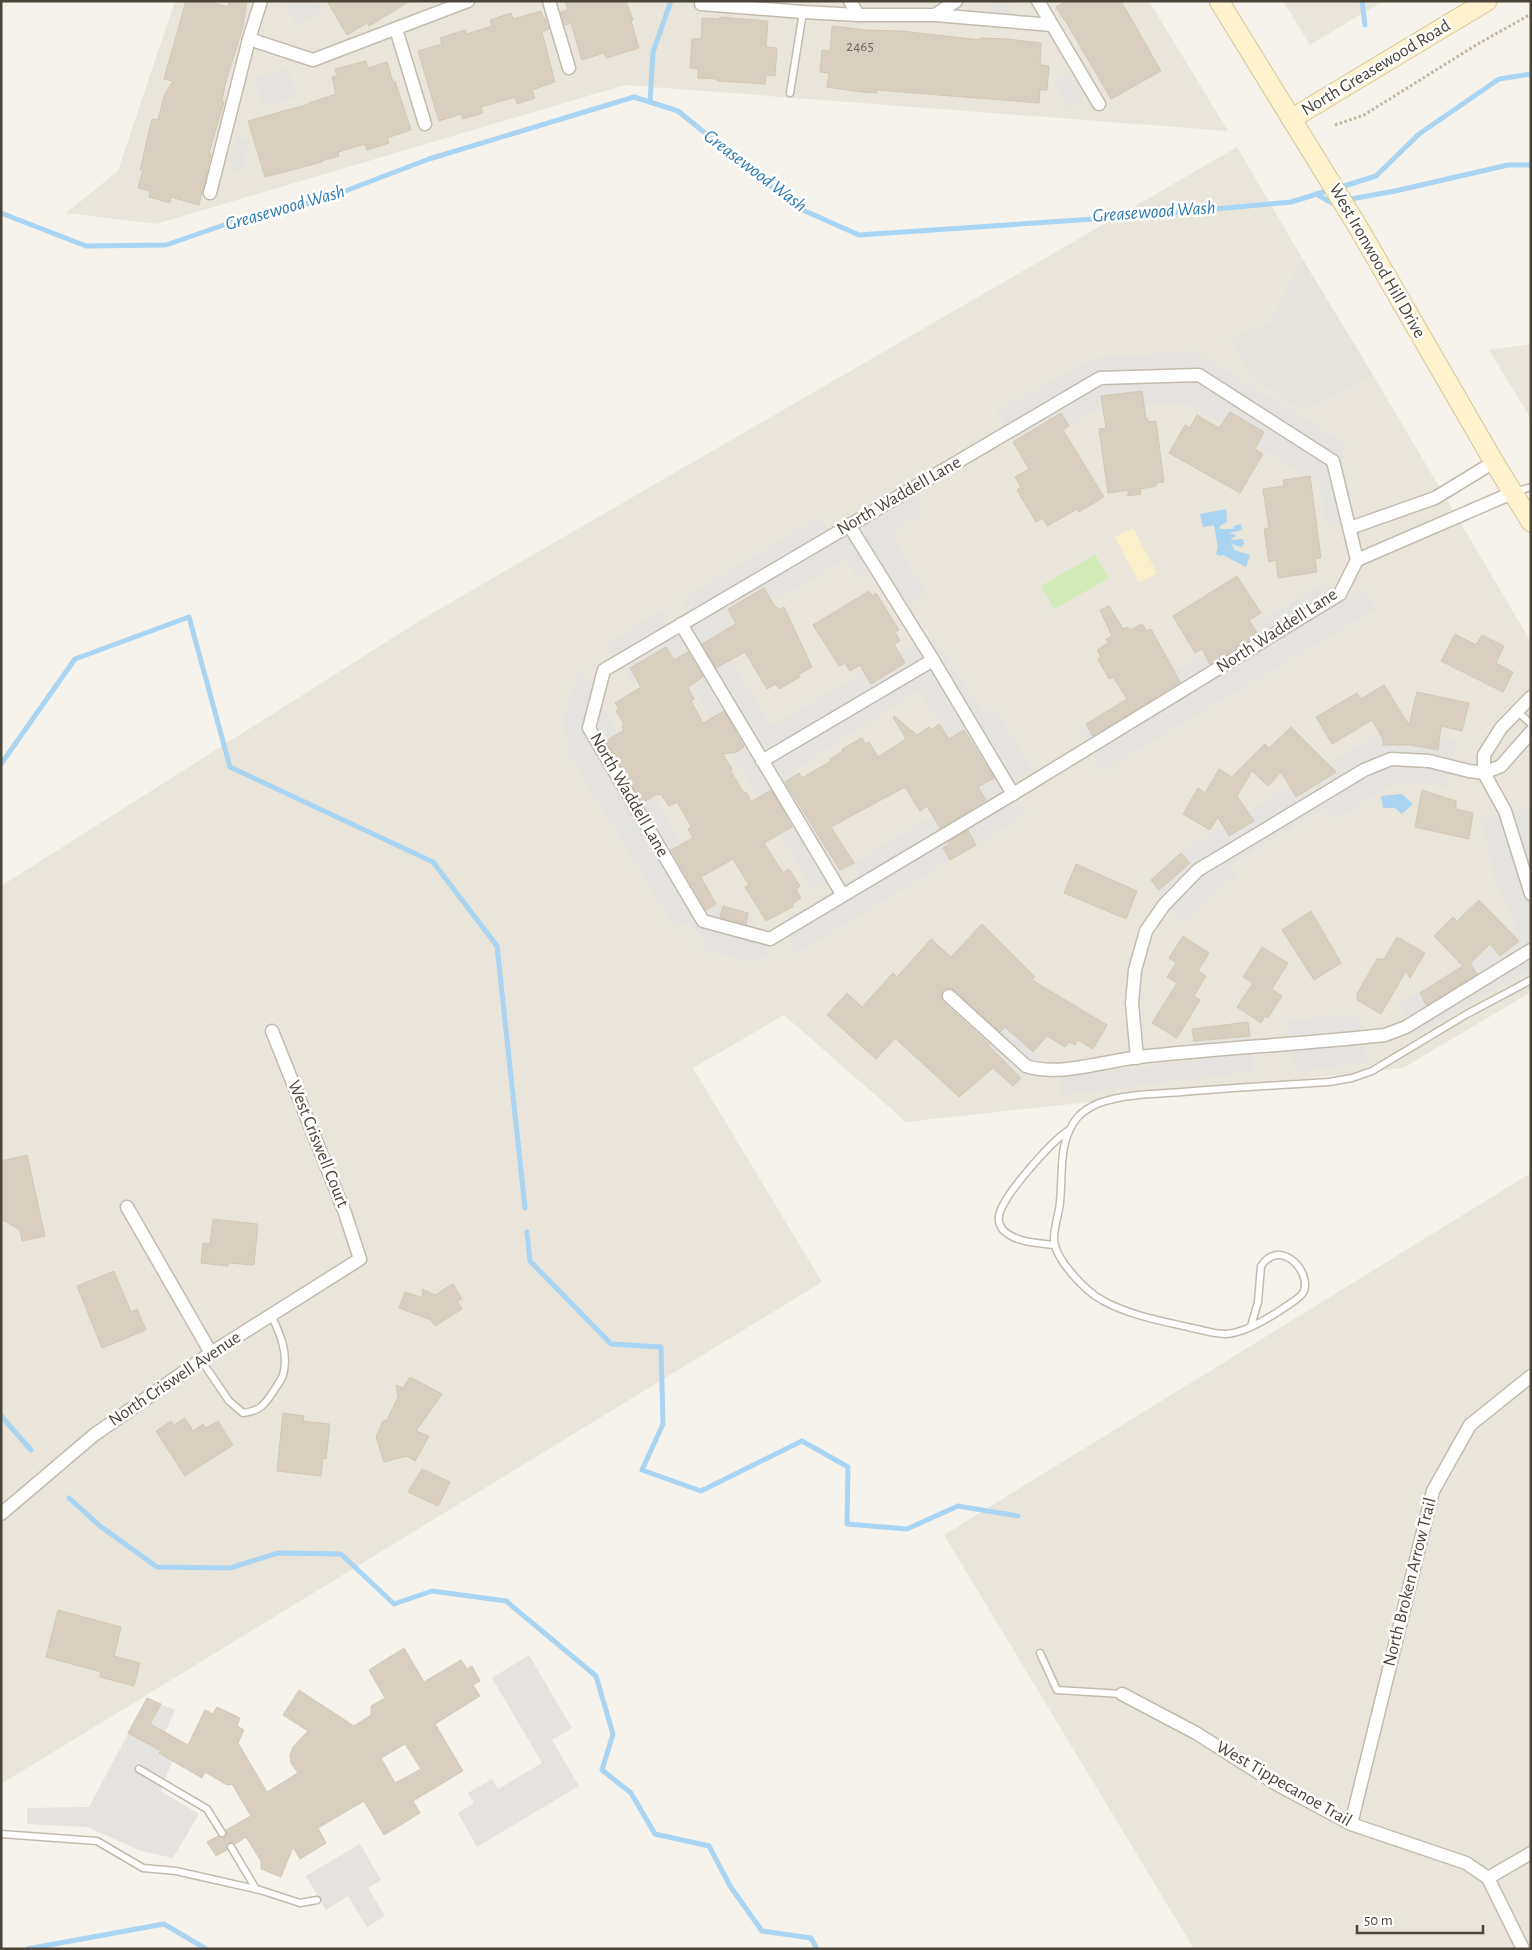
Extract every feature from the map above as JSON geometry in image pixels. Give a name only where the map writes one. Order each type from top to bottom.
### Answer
[{"type":"street","points":[[210,193],[249,39],[261,1]]},
{"type":"street","points":[[249,39],[313,60],[468,1]]},
{"type":"street","points":[[549,1],[569,68]]},
{"type":"street","points":[[850,1],[858,14]]},
{"type":"street","points":[[935,15],[956,1]]},
{"type":"street","points":[[1038,1],[1099,104]]},
{"type":"street","name":"West Ironwood Hill Drive","points":[[1219,1],[1358,226],[1512,493],[1531,522]]},
{"type":"street","name":"North Greasewood Road","points":[[1291,119],[1487,1]]},
{"type":"street","points":[[701,4],[803,12],[935,15],[1052,25]]},
{"type":"street","points":[[396,29],[425,124]]},
{"type":"street","name":"North Waddell Lane","points":[[1199,375],[1333,461],[1350,528],[1357,560],[1340,594],[1013,794],[842,894],[770,939],[703,921],[589,728],[604,670],[1100,378],[1199,375]]},
{"type":"street","points":[[1350,528],[1435,498],[1494,462]]},
{"type":"street","points":[[1357,560],[1512,493]]},
{"type":"street","points":[[849,525],[1013,794]]},
{"type":"street","points":[[681,624],[842,894]]},
{"type":"street","points":[[762,761],[933,660]]},
{"type":"street","points":[[1531,697],[1501,728],[1484,754],[1484,772],[1504,811],[1531,894]]},
{"type":"street","points":[[1137,1058],[1132,1003],[1135,970],[1146,931],[1164,905],[1198,870],[1364,770],[1391,759],[1429,761],[1469,771],[1484,772],[1501,766],[1531,732]]},
{"type":"street","points":[[949,996],[1026,1066],[1036,1069],[1085,1067],[1137,1058],[1385,1035],[1406,1027],[1531,950]]},
{"type":"street","name":"West Criswell Court","points":[[272,1031],[345,1213],[360,1259]]},
{"type":"street","points":[[127,1207],[206,1356]]},
{"type":"street","name":"North Criswell Avenue","points":[[1,1514],[94,1435],[206,1356],[360,1259]]},
{"type":"street","name":"North Broken Arrow Trail","points":[[1351,1824],[1432,1491],[1470,1425],[1531,1376]]},
{"type":"street","name":"West Tippecanoe Trail","points":[[1122,1694],[1196,1733],[1278,1785],[1351,1824],[1466,1862],[1488,1878],[1522,1949]]},
{"type":"street","points":[[1488,1878],[1531,1853]]},
{"type":"lane","points":[[790,93],[803,12]]},
{"type":"lane","points":[[1512,493],[1531,487]]},
{"type":"lane","points":[[1517,711],[1531,724]]},
{"type":"lane","points":[[1251,1326],[1258,1302],[1261,1266],[1264,1261],[1276,1253],[1282,1254],[1288,1257],[1300,1270],[1303,1277],[1304,1290],[1294,1301],[1251,1326],[1233,1332],[1216,1333],[1113,1306],[1099,1299],[1087,1289],[1065,1265],[1054,1245],[1055,1230],[1060,1202],[1065,1140],[1078,1116],[1097,1104],[1137,1095],[1329,1082],[1352,1078],[1392,1061],[1468,1014],[1531,980]]},
{"type":"lane","points":[[1054,1245],[1023,1241],[1013,1237],[1003,1230],[999,1223],[999,1215],[1002,1205],[1030,1168],[1060,1136],[1070,1129]]},
{"type":"lane","points":[[206,1356],[229,1401],[243,1413],[254,1412],[266,1404],[282,1375],[284,1354],[281,1336],[271,1315]]},
{"type":"lane","points":[[1040,1653],[1057,1690],[1122,1694]]},
{"type":"lane","points":[[139,1769],[207,1809],[222,1833]]},
{"type":"lane","points":[[1,1834],[97,1841],[143,1868],[176,1871],[256,1889],[300,1903],[318,1900]]},
{"type":"lane","points":[[231,1847],[256,1889]]},
{"type":"path","points":[[1335,125],[1364,115],[1476,45],[1531,14]]},
{"type":"shaded area","points":[[175,1],[1149,1],[1228,131],[625,85],[156,224],[66,213],[118,171]]},
{"type":"shaded area","points":[[283,1],[318,1],[323,10],[297,26]]},
{"type":"shaded area","points":[[992,1],[1011,1],[1010,15],[990,14]]},
{"type":"shaded area","points":[[1283,1],[1383,1],[1310,45]]},
{"type":"shaded area","points":[[288,68],[297,97],[263,108],[254,78]]},
{"type":"shaded area","points":[[1068,74],[1085,101],[1070,110],[1054,83]]},
{"type":"shaded area","points":[[236,136],[249,140],[242,173],[229,170]]},
{"type":"shaded area","points":[[1237,147],[1302,258],[1269,323],[1229,337],[1306,412],[1373,375],[1531,642],[1531,992],[1403,1068],[906,1122],[784,1015],[693,1068],[822,1282],[1,1784],[1,886],[424,618]]},
{"type":"shaded area","points":[[1302,258],[1373,375],[1306,412],[1251,376],[1229,337],[1269,323]]},
{"type":"shaded area","points":[[1531,344],[1531,419],[1489,350]]},
{"type":"shaded area","points":[[1194,351],[1347,444],[1342,452],[1354,522],[1327,527],[1320,485],[1222,424],[1184,403],[1093,412],[1021,455],[996,411],[1094,358]]},
{"type":"shaded area","points":[[907,483],[924,513],[890,533],[927,593],[896,613],[868,570],[856,577],[846,559],[717,636],[771,726],[931,634],[982,713],[994,707],[1033,771],[1010,785],[1027,814],[797,953],[779,923],[860,874],[855,866],[813,890],[676,659],[633,685],[607,645],[660,610],[669,623],[688,610],[682,599],[819,517],[829,531]],"holes":[[[919,690],[978,788],[854,863],[796,769]]]},
{"type":"shaded area","points":[[1327,581],[1340,602],[1363,588],[1376,609],[1102,771],[1077,729]]},
{"type":"shaded area","points":[[580,668],[716,904],[750,914],[771,952],[752,963],[702,948],[703,936],[687,923],[676,929],[569,755],[562,720]]},
{"type":"shaded area","points":[[1379,733],[1411,734],[1458,740],[1447,789],[1423,783],[1394,784],[1334,820],[1326,807],[1230,865],[1237,876],[1215,890],[1183,921],[1147,881],[1180,852]]},
{"type":"shaded area","points":[[1531,808],[1531,969],[1418,1034],[1398,1003],[1492,947],[1516,927],[1493,874],[1482,820]]},
{"type":"shaded area","points":[[967,979],[1039,1045],[1033,1052],[1041,1060],[1014,1089],[933,1015]]},
{"type":"shaded area","points":[[1360,1014],[1367,1062],[1295,1072],[1286,1020]]},
{"type":"shaded area","points":[[1248,1022],[1254,1072],[1061,1095],[1059,1077],[1196,1061],[1192,1029]]},
{"type":"shaded area","points":[[1531,1173],[1531,1949],[1194,1949],[944,1535]]},
{"type":"shaded area","points":[[529,1655],[572,1728],[552,1740],[579,1786],[477,1847],[458,1813],[474,1803],[468,1793],[492,1779],[498,1789],[542,1763],[492,1678]]},
{"type":"shaded area","points":[[147,1698],[175,1710],[165,1732],[183,1742],[168,1771],[161,1791],[199,1814],[173,1858],[141,1851],[87,1827],[27,1824],[27,1808],[89,1807]]},
{"type":"shaded area","points":[[360,1844],[381,1880],[368,1888],[385,1916],[367,1927],[348,1896],[326,1910],[306,1876]]},
{"type":"green space","points":[[1095,555],[1109,578],[1054,609],[1041,586]]},
{"type":"sand","points":[[1133,528],[1157,573],[1139,583],[1115,537]]},
{"type":"water","points":[[1226,509],[1227,522],[1220,526],[1220,529],[1233,529],[1234,526],[1241,524],[1242,530],[1230,534],[1235,534],[1235,537],[1231,538],[1232,540],[1243,539],[1244,544],[1241,547],[1232,544],[1234,550],[1250,555],[1246,567],[1223,555],[1216,554],[1218,547],[1214,525],[1203,527],[1200,514]]},
{"type":"water","points":[[1402,794],[1413,804],[1402,814],[1395,808],[1383,808],[1381,796]]},
{"type":"building","points":[[186,1],[208,1],[228,7],[229,1],[247,1],[243,27],[226,81],[222,101],[224,102],[209,153],[211,154],[199,205],[171,197],[170,203],[149,197],[150,191],[138,188],[143,170],[140,170],[152,119],[158,120],[165,93],[173,81],[164,79]]},
{"type":"building","points":[[327,1],[410,1],[369,26],[367,23],[347,35]]},
{"type":"building","points":[[565,1],[626,1],[633,20],[631,21],[639,48],[606,58],[604,53],[582,60],[571,23],[565,25],[561,12],[568,10]]},
{"type":"building","points":[[1066,1],[1121,1],[1161,71],[1111,99],[1056,7]]},
{"type":"building","points":[[541,11],[549,29],[542,32],[555,82],[532,90],[535,98],[517,104],[515,97],[481,107],[483,113],[463,119],[461,114],[439,121],[418,51],[442,44],[440,38],[465,30],[467,34],[492,26],[490,20],[511,13],[513,19]]},
{"type":"building","points":[[720,17],[768,21],[766,47],[777,48],[775,76],[766,75],[765,84],[698,78],[698,69],[690,68],[692,39],[701,39],[702,18],[719,19]]},
{"type":"building","points":[[832,26],[866,30],[901,31],[980,40],[980,38],[1008,39],[1041,43],[1040,65],[1049,66],[1047,90],[1040,90],[1039,103],[877,90],[877,93],[862,92],[827,87],[829,73],[820,72],[822,50],[830,51]]},
{"type":"building","points":[[366,61],[368,68],[387,62],[411,130],[387,138],[389,143],[367,150],[365,144],[338,152],[339,156],[322,162],[265,177],[248,121],[309,104],[336,94],[332,77],[337,76],[335,69]]},
{"type":"building","points":[[1142,391],[1146,419],[1148,419],[1148,422],[1156,421],[1164,482],[1156,483],[1156,486],[1140,489],[1141,494],[1128,496],[1128,490],[1108,493],[1099,429],[1106,428],[1101,396]]},
{"type":"building","points":[[1230,412],[1264,432],[1255,449],[1263,454],[1240,493],[1169,453],[1185,425],[1190,428],[1197,415],[1219,428]]},
{"type":"building","points":[[1061,413],[1069,426],[1063,430],[1104,497],[1079,512],[1077,509],[1047,526],[1043,518],[1036,522],[1017,490],[1021,487],[1015,477],[1029,469],[1013,442]]},
{"type":"building","points":[[1310,476],[1321,558],[1315,559],[1317,572],[1278,578],[1276,560],[1269,562],[1264,529],[1269,528],[1263,489],[1284,486],[1283,480]]},
{"type":"building","points":[[1237,576],[1261,613],[1249,620],[1258,634],[1210,664],[1202,649],[1195,653],[1173,616]]},
{"type":"building","points":[[764,588],[776,608],[779,610],[784,607],[812,667],[798,675],[800,677],[779,689],[776,684],[767,689],[745,652],[716,668],[702,644],[736,624],[728,609]]},
{"type":"building","points":[[869,591],[872,596],[876,593],[899,630],[895,632],[900,641],[894,644],[905,663],[871,684],[860,665],[850,671],[845,663],[839,666],[813,625]]},
{"type":"building","points":[[1109,606],[1123,629],[1128,627],[1130,630],[1142,624],[1147,631],[1151,629],[1180,682],[1093,736],[1086,724],[1127,699],[1113,677],[1109,679],[1098,659],[1101,657],[1097,650],[1108,643],[1106,639],[1112,636],[1100,610]]},
{"type":"building","points":[[1455,634],[1476,645],[1482,635],[1504,646],[1496,663],[1513,672],[1503,692],[1441,661]]},
{"type":"building","points":[[666,647],[674,660],[688,652],[703,677],[688,687],[694,699],[691,701],[703,723],[724,711],[744,747],[737,752],[723,754],[744,793],[746,792],[751,802],[771,790],[792,827],[764,843],[783,873],[789,869],[800,886],[796,889],[801,898],[792,904],[794,906],[766,921],[745,887],[749,885],[733,859],[701,877],[716,904],[706,910],[671,850],[693,838],[688,829],[691,826],[677,802],[669,806],[661,794],[657,794],[642,803],[606,741],[624,730],[622,726],[624,724],[616,711],[619,709],[615,703],[641,687],[630,668]]},
{"type":"building","points":[[1384,685],[1409,725],[1417,692],[1469,703],[1462,731],[1441,726],[1438,750],[1410,745],[1383,745],[1383,739],[1372,720],[1332,744],[1316,717],[1357,693],[1361,699]]},
{"type":"building","points":[[894,716],[917,735],[929,727],[931,730],[939,724],[949,739],[964,730],[994,778],[978,787],[986,800],[940,828],[927,806],[920,811],[905,787],[831,827],[854,863],[840,870],[785,782],[799,773],[802,778],[831,761],[830,759],[843,751],[842,749],[862,738],[865,744],[869,742],[878,757],[906,739]]},
{"type":"building","points":[[1291,727],[1336,772],[1296,797],[1281,772],[1268,786],[1252,771],[1237,796],[1254,821],[1229,836],[1218,817],[1210,830],[1183,814],[1198,788],[1205,793],[1219,769],[1232,777],[1265,744],[1269,748]]},
{"type":"building","points":[[1422,790],[1456,801],[1456,809],[1473,813],[1469,839],[1415,827]]},
{"type":"building","points":[[968,830],[976,845],[950,860],[943,848],[949,844],[948,842]]},
{"type":"building","points":[[1181,853],[1190,863],[1159,890],[1151,880]]},
{"type":"building","points":[[1076,864],[1137,891],[1126,919],[1064,893]]},
{"type":"building","points":[[1479,900],[1519,941],[1500,956],[1490,944],[1470,963],[1477,974],[1426,1005],[1420,993],[1463,966],[1434,936],[1453,917],[1457,921]]},
{"type":"building","points":[[723,906],[748,913],[746,924],[720,917]]},
{"type":"building","points":[[1311,911],[1341,963],[1314,980],[1282,930]]},
{"type":"building","points":[[982,924],[1035,977],[1032,980],[1107,1025],[1093,1049],[1078,1040],[1075,1045],[1069,1042],[1065,1047],[1047,1036],[1033,1052],[1005,1027],[1000,1032],[954,990],[946,988],[941,994],[943,1002],[989,1044],[1021,1078],[1013,1086],[993,1068],[959,1097],[895,1038],[876,1059],[827,1015],[847,993],[862,1007],[893,973],[897,977],[931,939],[951,957]]},
{"type":"building","points":[[1183,936],[1209,953],[1198,971],[1206,976],[1194,996],[1200,1000],[1177,1038],[1152,1023],[1177,983],[1167,977],[1176,963],[1169,958]]},
{"type":"building","points":[[1397,937],[1425,953],[1410,978],[1406,971],[1381,1014],[1357,1000],[1357,994],[1377,959],[1384,959]]},
{"type":"building","points":[[1262,947],[1288,963],[1272,989],[1282,996],[1268,1018],[1265,1016],[1261,1023],[1237,1007],[1253,983],[1243,977]]},
{"type":"building","points":[[1248,1022],[1250,1036],[1194,1041],[1192,1029]]},
{"type":"building","points":[[27,1155],[45,1236],[22,1241],[20,1230],[1,1219],[1,1161]]},
{"type":"building","points":[[213,1219],[258,1224],[254,1265],[228,1263],[228,1266],[201,1263],[203,1243],[210,1244]]},
{"type":"building","points":[[114,1271],[131,1312],[137,1309],[146,1330],[102,1348],[77,1286]]},
{"type":"building","points":[[453,1284],[462,1299],[457,1301],[462,1309],[435,1326],[431,1320],[399,1308],[405,1292],[423,1298],[422,1289],[435,1295]]},
{"type":"building","points":[[410,1377],[442,1394],[416,1431],[429,1436],[415,1461],[407,1456],[384,1462],[376,1437],[383,1421],[387,1420],[398,1397],[396,1385],[403,1388]]},
{"type":"building","points":[[283,1413],[304,1416],[303,1421],[330,1424],[326,1459],[323,1458],[321,1476],[277,1471]]},
{"type":"building","points":[[185,1418],[193,1431],[203,1424],[206,1428],[218,1421],[233,1445],[185,1476],[156,1431],[171,1421],[174,1425]]},
{"type":"building","points":[[422,1469],[450,1482],[438,1506],[408,1492]]},
{"type":"building","points":[[58,1610],[121,1627],[114,1656],[140,1663],[134,1686],[100,1677],[101,1672],[46,1657]]},
{"type":"building","points":[[404,1648],[424,1682],[461,1660],[467,1669],[472,1666],[480,1681],[473,1685],[480,1696],[435,1724],[463,1771],[413,1801],[420,1813],[384,1835],[364,1801],[318,1828],[326,1843],[300,1859],[293,1847],[281,1877],[261,1869],[261,1861],[246,1837],[235,1844],[228,1843],[227,1850],[216,1856],[207,1842],[218,1836],[224,1837],[227,1835],[226,1830],[251,1816],[232,1784],[227,1785],[205,1772],[202,1778],[159,1753],[161,1751],[128,1733],[147,1698],[161,1704],[150,1724],[188,1745],[205,1710],[213,1714],[217,1707],[240,1718],[237,1726],[244,1730],[238,1743],[267,1792],[298,1773],[291,1763],[290,1755],[293,1747],[308,1731],[283,1715],[299,1690],[354,1726],[371,1715],[371,1706],[385,1698],[369,1670]],"holes":[[[405,1744],[421,1769],[395,1783],[381,1758]]]},
{"type":"waterway","points":[[650,102],[653,52],[671,1]]},
{"type":"waterway","points":[[1362,1],[1365,25]]},
{"type":"waterway","name":"Greasewood Wash","points":[[1338,188],[1376,176],[1419,134],[1499,79],[1531,74]]},
{"type":"waterway","name":"Greasewood Wash","points":[[1,213],[86,246],[166,245],[244,218],[319,201],[429,159],[634,97],[678,111],[796,207],[859,235],[1139,216],[1291,202],[1330,190]]},
{"type":"waterway","points":[[1345,200],[1395,191],[1508,165],[1531,165]]},
{"type":"waterway","points":[[1316,194],[1332,203],[1337,202]]},
{"type":"waterway","points":[[1,764],[75,659],[189,617],[230,767],[433,862],[497,946],[525,1208]]},
{"type":"waterway","points":[[527,1232],[530,1261],[611,1344],[661,1347],[663,1424],[642,1470],[701,1491],[802,1441],[848,1467],[847,1524],[907,1529],[958,1506],[1018,1516]]},
{"type":"waterway","points":[[1,1416],[31,1450]]},
{"type":"waterway","points":[[69,1498],[100,1526],[157,1567],[230,1568],[278,1553],[341,1554],[394,1604],[432,1591],[506,1601],[596,1676],[613,1734],[602,1770],[631,1793],[655,1834],[709,1846],[730,1886],[762,1931],[811,1938],[817,1949]]},
{"type":"waterway","points":[[27,1949],[164,1924],[206,1949]]}]
